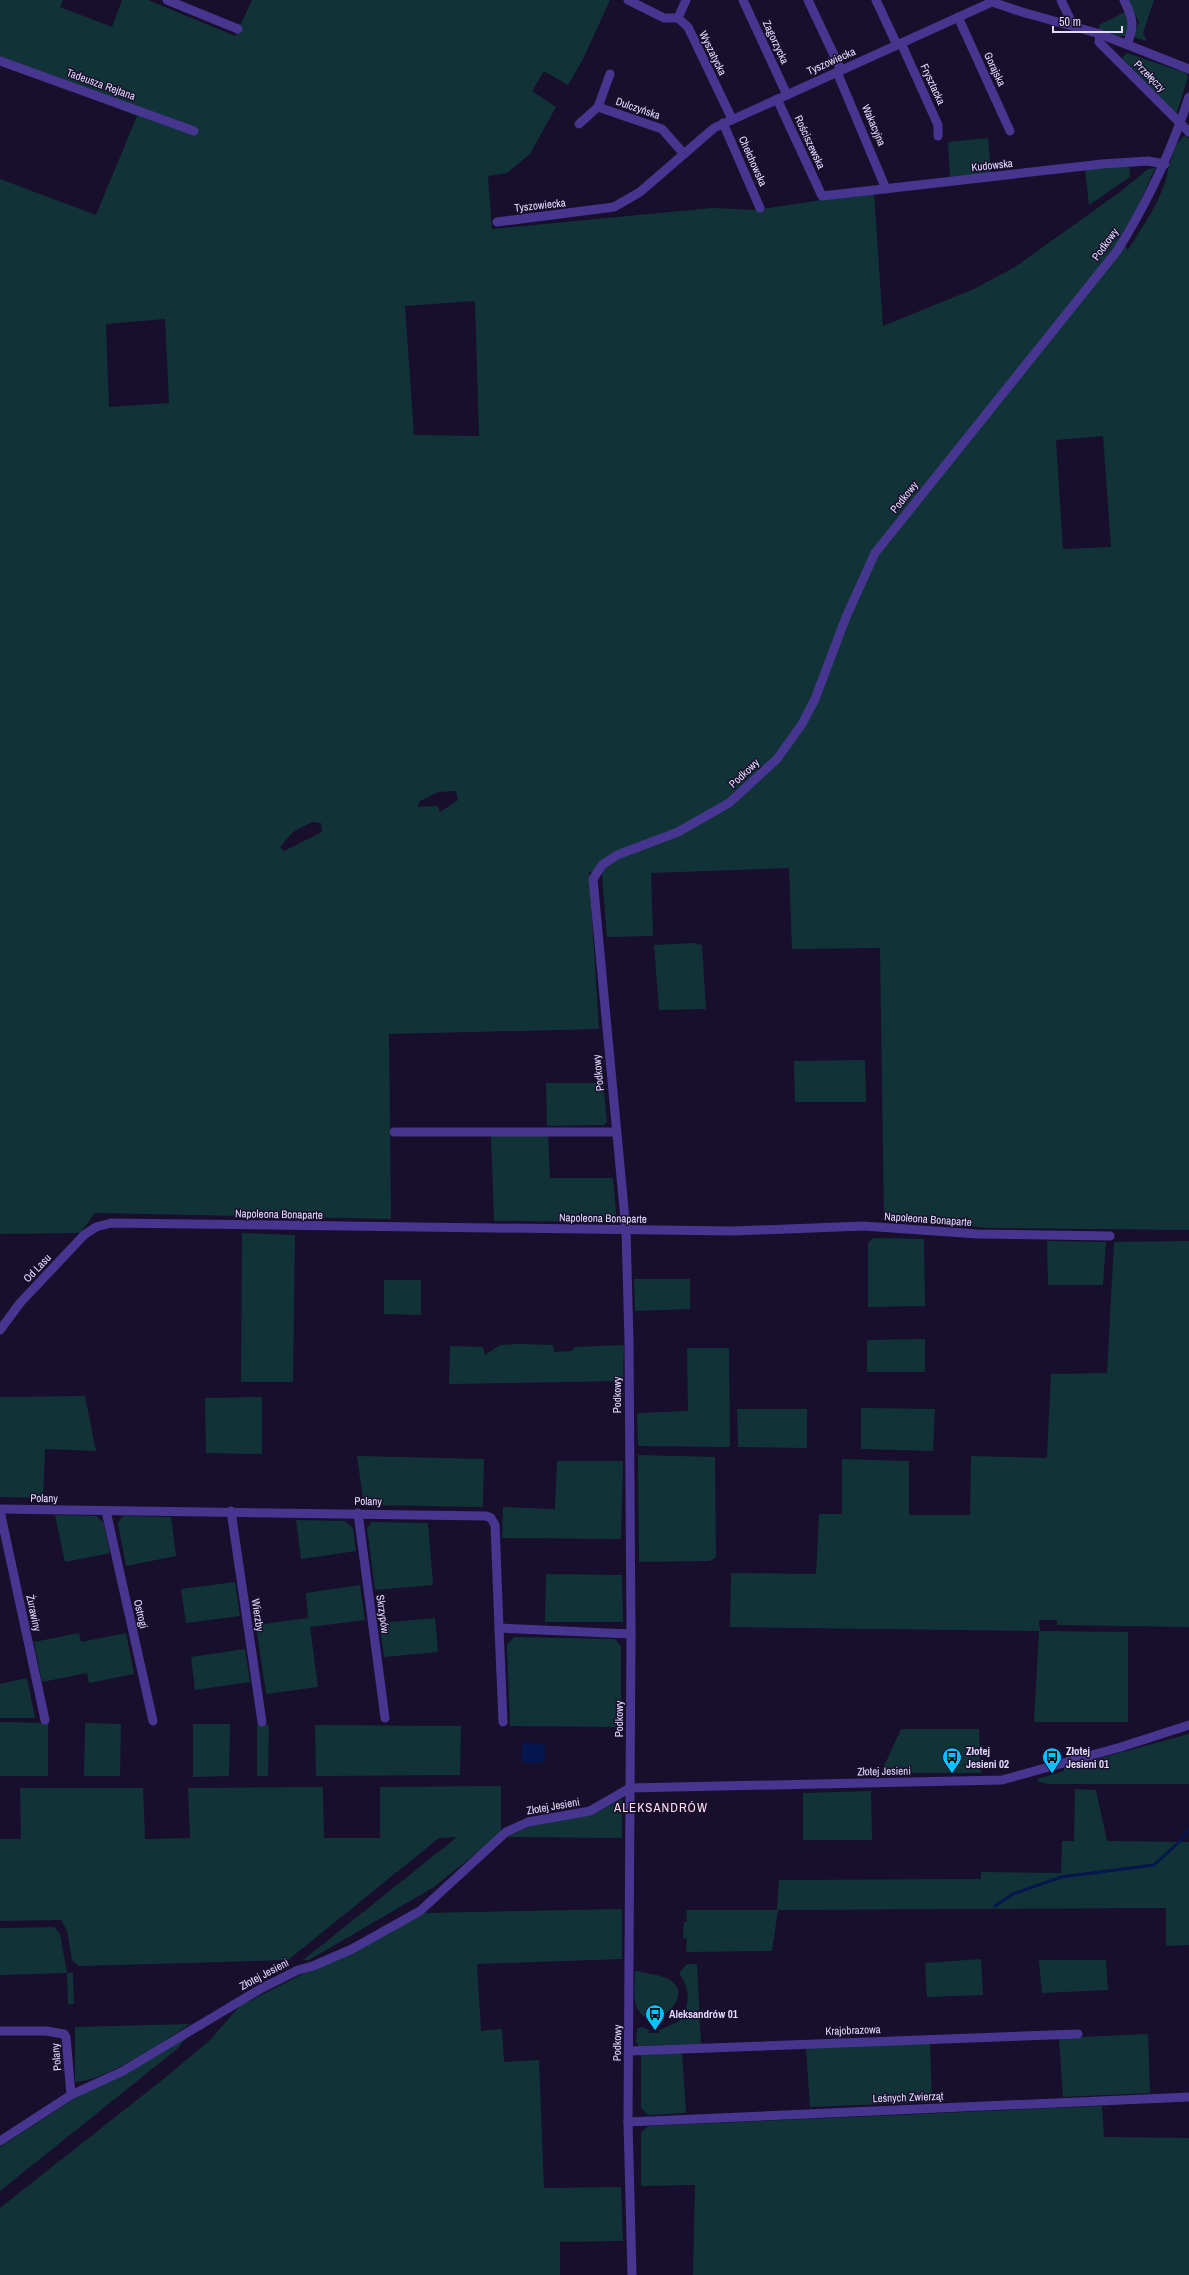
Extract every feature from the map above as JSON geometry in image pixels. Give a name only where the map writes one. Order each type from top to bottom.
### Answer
[{"type":"street","points":[[167,0],[238,29]]},
{"type":"street","points":[[628,0],[664,18],[678,18],[686,0]]},
{"type":"street","name":"Zagorzycka","points":[[742,0],[787,94]]},
{"type":"street","name":"Wakacyjna","points":[[808,0],[839,71],[886,189]]},
{"type":"street","name":"Frysztacka","points":[[876,0],[938,125],[938,136]]},
{"type":"street","points":[[1061,0],[1073,25]]},
{"type":"street","points":[[1124,0],[1133,22],[1133,29],[1127,44]]},
{"type":"street","name":"Tyszowiecka","points":[[497,222],[614,207],[640,192],[704,135],[723,123],[992,1],[1022,12],[1073,25],[1100,34],[1189,69]]},
{"type":"street","name":"Gorajska","points":[[958,17],[1010,131]]},
{"type":"street","name":"Wyszatycka","points":[[678,18],[688,27],[732,119]]},
{"type":"street","name":"Przełęczy","points":[[1100,34],[1099,42],[1189,132]]},
{"type":"street","name":"Tadeusza Rejtana","points":[[0,61],[194,131]]},
{"type":"street","name":"Dulczyńska","points":[[579,124],[598,107],[610,74]]},
{"type":"street","name":"Podkowy","points":[[632,2275],[628,2122],[630,2014],[631,1634],[629,1341],[626,1230],[593,879],[602,865],[617,855],[678,832],[728,803],[777,758],[802,724],[815,699],[846,617],[875,553],[1116,250],[1135,223],[1165,164],[1189,97]]},
{"type":"street","name":"Rościszewska","points":[[777,99],[822,196]]},
{"type":"street","name":"Dulczyńska","points":[[598,107],[662,129],[684,154]]},
{"type":"street","name":"Chełchowska","points":[[723,123],[760,208]]},
{"type":"street","name":"Kudowska","points":[[822,196],[1102,164],[1148,161],[1165,164]]},
{"type":"street","points":[[394,1132],[616,1132]]},
{"type":"street","name":"Napoleona Bonaparte","points":[[96,1227],[112,1223],[733,1231],[863,1226],[978,1234],[1110,1236]]},
{"type":"street","name":"Od Lasu","points":[[0,1330],[20,1303],[84,1235],[96,1227]]},
{"type":"street","name":"Polany","points":[[0,1510],[231,1511],[486,1516],[491,1518],[495,1525],[499,1628]]},
{"type":"street","name":"Żurawiny","points":[[0,1510],[45,1720]]},
{"type":"street","name":"Ostrogi","points":[[106,1511],[153,1721]]},
{"type":"street","name":"Wierzby","points":[[231,1511],[262,1722]]},
{"type":"street","name":"Skrzypów","points":[[358,1513],[385,1718]]},
{"type":"street","points":[[502,1722],[499,1628],[631,1634]]},
{"type":"street","name":"Złotej Jesieni","points":[[0,2141],[71,2095],[123,2071],[262,1988],[298,1970],[313,1966],[352,1949],[420,1911],[506,1832],[518,1825],[590,1811],[630,1788],[1002,1780],[1121,1747],[1189,1725]]},
{"type":"street","name":"Polany","points":[[0,2031],[46,2030],[64,2034],[66,2037],[71,2095]]},
{"type":"street","name":"Krajobrazowa","points":[[629,2051],[1078,2034]]},
{"type":"street","name":"Leśnych Zwierząt","points":[[628,2122],[1189,2097]]},
{"type":"green space","points":[[0,0],[63,0],[60,7],[112,27],[122,0],[148,0],[235,36],[252,0],[610,0],[583,59],[568,85],[544,71],[532,91],[556,107],[530,154],[507,173],[488,176],[492,229],[712,208],[755,210],[874,192],[883,326],[974,289],[1015,267],[1120,192],[1148,169],[1155,168],[1138,207],[1120,237],[1128,250],[1158,199],[1165,184],[1173,154],[1176,147],[1185,135],[1189,139],[1189,1230],[990,1228],[884,1220],[880,948],[792,949],[789,868],[651,873],[653,936],[607,937],[602,874],[589,872],[599,1029],[389,1034],[391,1219],[95,1213],[80,1233],[0,1234],[0,179],[96,215],[137,116],[0,62]],"holes":[[[475,301],[479,436],[414,435],[405,306]],[[165,319],[169,403],[109,407],[106,324]],[[1103,436],[1111,547],[1063,549],[1056,440]],[[456,791],[458,800],[440,812],[438,806],[418,807],[420,801],[438,792]],[[312,822],[321,823],[322,832],[284,851],[280,847],[293,832]]]},
{"type":"green space","points":[[1128,0],[1154,0],[1143,33],[1147,41],[1133,37],[1139,22]]},
{"type":"green space","points":[[1125,12],[1130,22],[1127,36],[1119,36],[1099,29],[1099,25]]},
{"type":"green space","points":[[1127,53],[1186,73],[1188,77],[1176,115],[1122,58]]},
{"type":"green space","points":[[988,138],[991,173],[950,177],[948,142]]},
{"type":"green space","points":[[1129,164],[1130,177],[1089,205],[1085,169]]},
{"type":"green space","points":[[694,943],[702,945],[706,1009],[659,1010],[654,945]]},
{"type":"green space","points":[[865,1060],[866,1102],[795,1102],[794,1061]]},
{"type":"green space","points":[[546,1083],[603,1083],[607,1122],[604,1125],[547,1126]]},
{"type":"green space","points":[[548,1135],[550,1178],[613,1178],[617,1222],[494,1221],[491,1136]]},
{"type":"green space","points":[[242,1233],[295,1235],[293,1382],[241,1382]]},
{"type":"green space","points":[[873,1238],[924,1239],[925,1306],[868,1307],[868,1243]]},
{"type":"green space","points":[[1047,1241],[1106,1242],[1103,1285],[1048,1285]]},
{"type":"green space","points":[[1189,1241],[1189,1627],[1057,1625],[1057,1620],[1039,1620],[1040,1631],[1128,1632],[1128,1722],[1034,1722],[1039,1631],[730,1627],[731,1573],[816,1574],[819,1514],[842,1514],[842,1459],[909,1461],[909,1515],[970,1515],[971,1456],[1047,1458],[1051,1374],[1107,1373],[1114,1242]]},
{"type":"green space","points":[[634,1279],[690,1279],[690,1309],[635,1311]]},
{"type":"green space","points":[[384,1280],[421,1280],[421,1315],[384,1314]]},
{"type":"green space","points":[[925,1339],[925,1372],[867,1372],[867,1340]]},
{"type":"green space","points":[[500,1345],[553,1345],[554,1352],[572,1351],[575,1347],[624,1345],[623,1381],[449,1384],[450,1346],[483,1347],[485,1355]]},
{"type":"green space","points":[[687,1348],[729,1348],[730,1447],[638,1446],[637,1413],[688,1411]]},
{"type":"green space","points":[[85,1396],[96,1451],[45,1449],[43,1498],[0,1497],[0,1397]]},
{"type":"green space","points":[[262,1397],[262,1454],[206,1453],[205,1398]]},
{"type":"green space","points":[[861,1408],[935,1409],[933,1451],[861,1449]]},
{"type":"green space","points":[[737,1409],[807,1409],[807,1448],[738,1447]]},
{"type":"green space","points":[[638,1455],[715,1457],[716,1557],[710,1561],[639,1562]]},
{"type":"green space","points":[[357,1456],[484,1459],[483,1507],[371,1505],[363,1498]]},
{"type":"green space","points":[[557,1461],[623,1461],[621,1539],[502,1538],[503,1507],[555,1509]]},
{"type":"green space","points":[[55,1515],[96,1516],[104,1523],[110,1553],[65,1562]]},
{"type":"green space","points":[[123,1516],[171,1517],[176,1556],[126,1566],[118,1523]]},
{"type":"green space","points":[[296,1520],[345,1521],[353,1528],[356,1551],[301,1559]]},
{"type":"green space","points":[[372,1522],[428,1523],[433,1585],[375,1590],[367,1528]]},
{"type":"green space","points":[[546,1574],[622,1575],[623,1622],[545,1622]]},
{"type":"green space","points":[[235,1582],[240,1616],[186,1623],[181,1589]]},
{"type":"green space","points":[[360,1585],[365,1620],[310,1627],[318,1687],[266,1694],[256,1625],[308,1618],[306,1593]]},
{"type":"green space","points":[[435,1618],[438,1652],[384,1657],[379,1623]]},
{"type":"green space","points":[[79,1633],[81,1642],[126,1633],[134,1674],[89,1683],[87,1673],[42,1682],[34,1642]]},
{"type":"green space","points":[[514,1637],[615,1639],[621,1646],[621,1727],[510,1726],[507,1645]]},
{"type":"green space","points":[[245,1649],[250,1682],[195,1690],[191,1657]]},
{"type":"green space","points":[[27,1678],[35,1718],[0,1718],[0,1684]]},
{"type":"green space","points":[[0,1722],[48,1723],[48,1776],[0,1776]]},
{"type":"green space","points":[[85,1723],[121,1724],[120,1776],[84,1776]]},
{"type":"green space","points":[[193,1724],[230,1724],[229,1776],[193,1777]]},
{"type":"green space","points":[[257,1725],[269,1725],[268,1776],[257,1776]]},
{"type":"green space","points":[[315,1725],[461,1726],[460,1775],[316,1776]]},
{"type":"green space","points":[[901,1729],[979,1729],[981,1773],[881,1773]]},
{"type":"green space","points":[[1189,1734],[1189,1784],[1048,1784],[1040,1782],[1037,1779],[1064,1771],[1064,1768]]},
{"type":"green space","points":[[501,1786],[501,1833],[434,1887],[309,1960],[303,1960],[457,1837],[439,1838],[288,1960],[79,1966],[72,1960],[67,1931],[61,1920],[0,1921],[0,1839],[21,1839],[20,1788],[143,1788],[145,1839],[190,1838],[188,1788],[323,1787],[324,1838],[380,1838],[380,1787]]},
{"type":"green space","points":[[1075,1789],[1096,1790],[1107,1841],[1189,1842],[1189,1945],[1166,1946],[1166,1908],[778,1910],[772,1951],[686,1952],[687,1939],[683,1938],[684,1922],[687,1922],[686,1910],[777,1910],[779,1880],[981,1879],[981,1872],[1061,1873],[1062,1841],[1074,1841]]},
{"type":"green space","points":[[871,1791],[872,1840],[803,1840],[803,1793]]},
{"type":"green space","points":[[622,1799],[622,1838],[506,1837],[531,1826],[593,1814]]},
{"type":"green space","points":[[622,1909],[622,1959],[477,1964],[481,2031],[502,2029],[504,2062],[539,2060],[544,2188],[621,2187],[623,2241],[560,2242],[560,2275],[0,2275],[0,2208],[166,2077],[209,2041],[240,2006],[422,1913]]},
{"type":"green space","points":[[54,1927],[60,1934],[67,1973],[0,1975],[0,1928]]},
{"type":"green space","points":[[981,1959],[983,1995],[927,1997],[925,1963]]},
{"type":"green space","points":[[1039,1960],[1106,1960],[1108,1990],[1042,1993]]},
{"type":"green space","points":[[687,1964],[697,1964],[701,2044],[639,2046],[636,2042],[637,2029],[642,2027],[649,2030],[649,2033],[659,2033],[659,2030],[678,2022],[688,2010],[686,2008],[688,1999],[687,1990],[679,1973]]},
{"type":"green space","points":[[635,1971],[669,1979],[677,1988],[678,1998],[672,2007],[663,2014],[653,2018],[643,2015],[635,2001]]},
{"type":"green space","points":[[67,1973],[73,1973],[74,2004],[68,2004]]},
{"type":"green space","points":[[190,2024],[150,2050],[118,2068],[88,2080],[75,2082],[75,2027]]},
{"type":"green space","points":[[1148,2034],[1150,2093],[1063,2097],[1059,2038]]},
{"type":"green space","points":[[187,2037],[177,2049],[0,2191],[0,2147],[77,2097]]},
{"type":"green space","points":[[930,2043],[932,2102],[810,2107],[806,2048]]},
{"type":"green space","points":[[682,2053],[686,2113],[648,2115],[641,2108],[641,2054]]},
{"type":"green space","points":[[1102,2106],[1104,2137],[1189,2138],[1189,2275],[693,2275],[695,2185],[641,2186],[641,2133],[648,2126]]},
{"type":"shaded area","points":[[523,1742],[543,1744],[545,1746],[545,1759],[542,1763],[524,1763],[521,1760]]},
{"type":"waterway","points":[[995,1906],[1013,1894],[1061,1877],[1154,1865],[1178,1843],[1189,1829]]},
{"type":"place","name":"Złotej Jesieni 02","points":[[952,1774]]},
{"type":"place","name":"Złotej Jesieni 01","points":[[1052,1774]]},
{"type":"place","name":"Aleksandrów 01","points":[[655,2031]]},
{"type":"district","name":"ALEKSANDRÓW","points":[[661,1807]]}]
